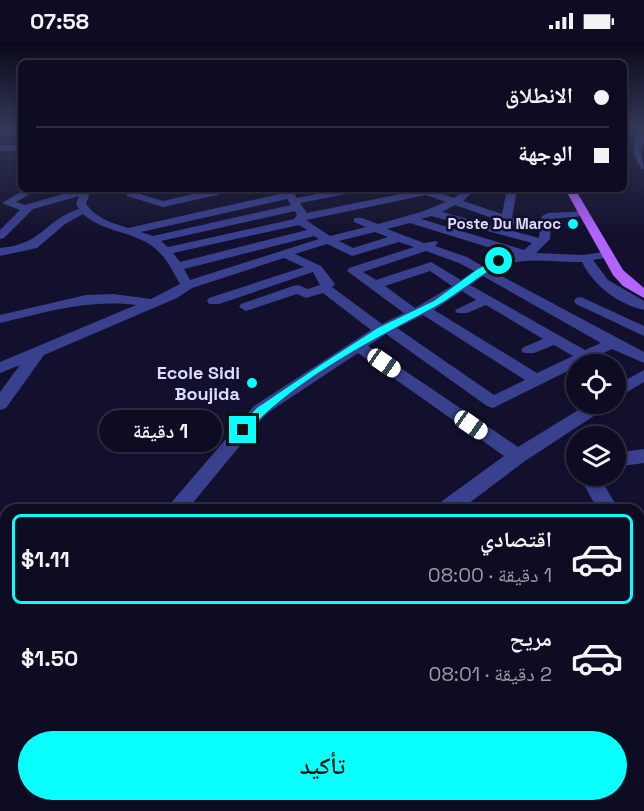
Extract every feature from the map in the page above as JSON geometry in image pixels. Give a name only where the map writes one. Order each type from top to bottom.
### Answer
[{"type":"main road","points":[[572,192],[624,279],[644,294]]},
{"type":"main road","points":[[579,192],[629,272],[644,286]]},
{"type":"street","points":[[26,209],[7,203],[28,192]]},
{"type":"street","points":[[0,236],[26,209],[75,192]]},
{"type":"street","points":[[82,192],[81,204],[98,220],[152,240],[166,251],[187,285]]},
{"type":"street","points":[[135,192],[131,194],[163,204],[216,192]]},
{"type":"street","points":[[166,251],[296,205],[326,192]]},
{"type":"street","points":[[129,231],[296,205],[405,192]]},
{"type":"street","points":[[429,192],[519,224],[547,224]]},
{"type":"street","points":[[426,213],[465,192]]},
{"type":"street","points":[[507,219],[512,192]]},
{"type":"street","points":[[110,225],[231,193]]},
{"type":"street","points":[[176,267],[318,235],[372,227],[405,212],[452,199]]},
{"type":"street","points":[[296,205],[318,235],[346,262],[346,267],[336,278]]},
{"type":"street","points":[[152,240],[296,205]]},
{"type":"street","points":[[0,252],[23,249],[37,243],[60,220],[85,210]]},
{"type":"street","points":[[405,212],[426,213],[541,242]]},
{"type":"street","points":[[405,212],[526,255],[556,260],[587,260],[608,254]]},
{"type":"street","points":[[180,504],[261,410],[357,346],[418,312],[481,271],[499,261],[526,255],[541,242],[545,235],[546,218],[553,214],[584,213]]},
{"type":"street","points":[[378,215],[352,221],[399,238],[428,245],[463,260],[612,343],[644,358]]},
{"type":"street","points":[[318,235],[352,252],[412,232]]},
{"type":"street","points":[[0,368],[182,290],[187,285],[286,254],[318,235]]},
{"type":"street","points":[[0,246],[37,243]]},
{"type":"street","points":[[246,307],[298,289],[306,294],[336,278],[428,245]]},
{"type":"street","points":[[286,254],[336,278],[375,285],[538,381]]},
{"type":"street","points":[[375,285],[453,257]]},
{"type":"street","points":[[587,260],[593,272],[606,287],[644,306]]},
{"type":"street","points":[[431,266],[581,354]]},
{"type":"street","points":[[214,301],[314,268]]},
{"type":"street","points":[[336,278],[384,329],[493,402],[566,366]]},
{"type":"street","points":[[0,319],[72,301],[100,298],[152,303]]},
{"type":"street","points":[[462,310],[487,300]]},
{"type":"street","points":[[581,301],[644,332]]},
{"type":"street","points":[[0,328],[42,309]]},
{"type":"street","points":[[510,329],[526,323]]},
{"type":"street","points":[[529,350],[555,339]]},
{"type":"street","points":[[588,354],[612,343]]},
{"type":"street","points":[[357,346],[518,456]]},
{"type":"street","points":[[0,404],[38,351]]},
{"type":"street","points":[[626,387],[644,375]]},
{"type":"street","points":[[453,504],[518,456],[584,414]]},
{"type":"street","points":[[626,458],[644,456]]},
{"type":"street","points":[[595,486],[605,504]]},
{"type":"place","name":"Poste Du Maroc","points":[[573,224]]},
{"type":"place","name":"Ecole Sidi Boujida","points":[[252,383]]},
{"type":"route","points":[[243,430],[261,410],[281,395],[381,330],[436,303],[499,261]]}]
